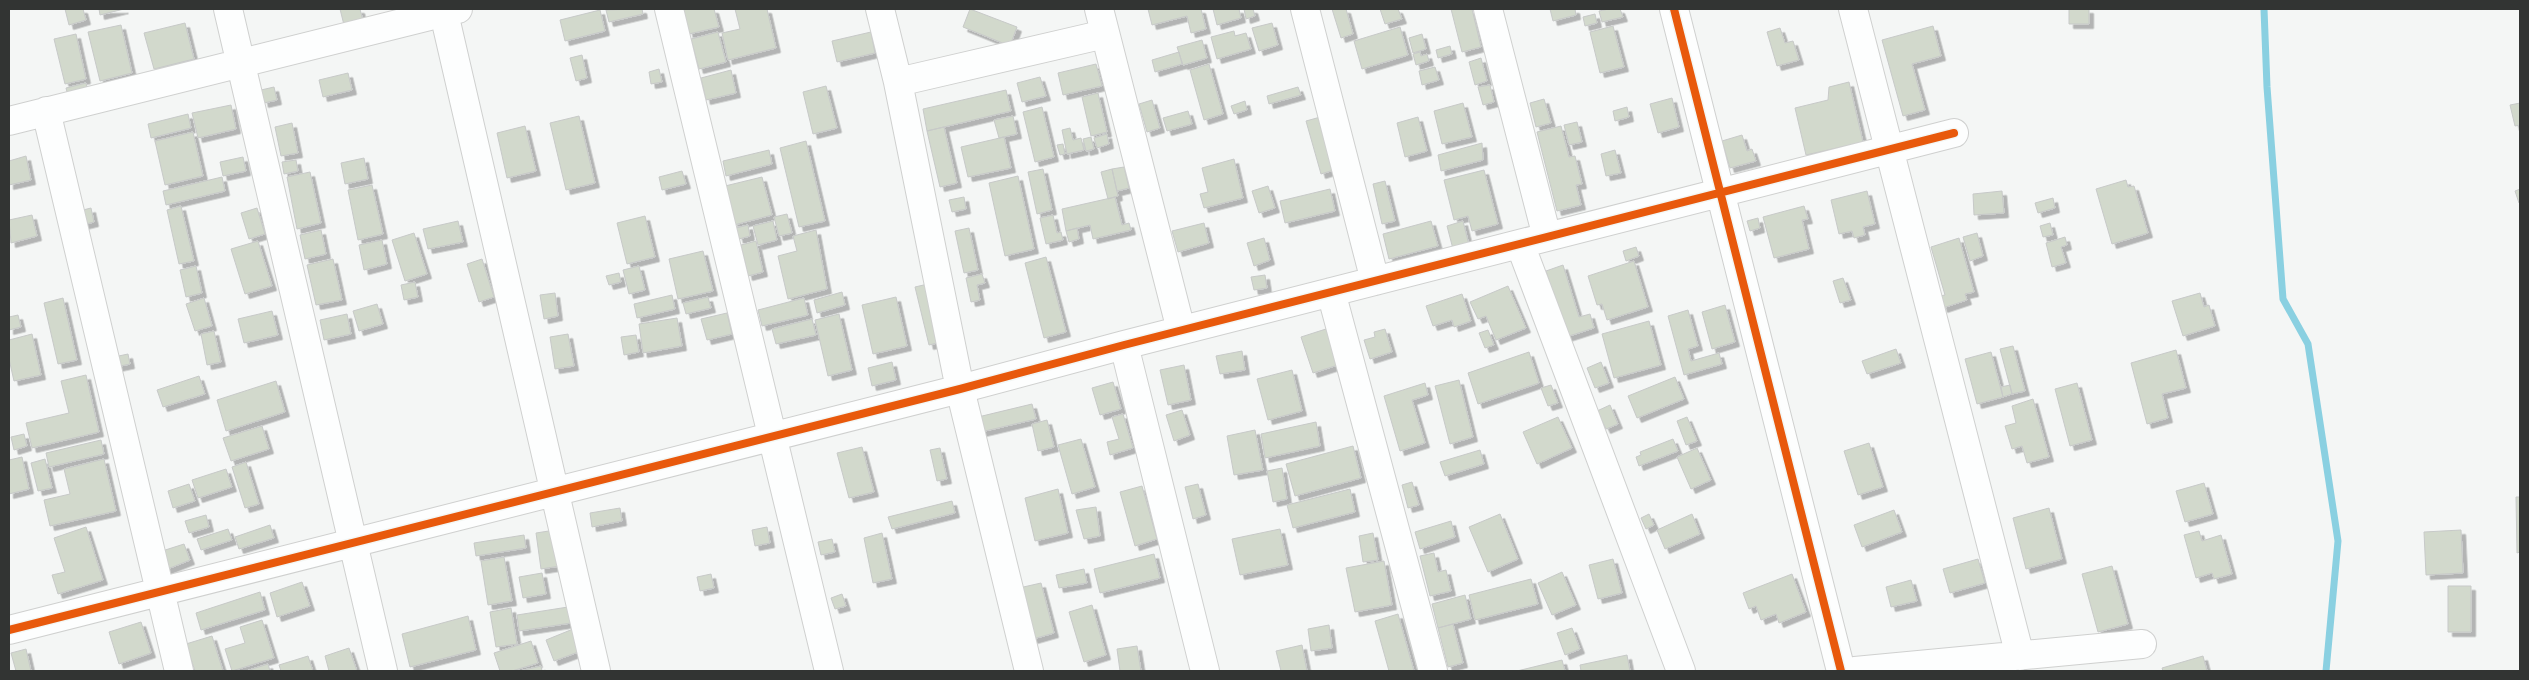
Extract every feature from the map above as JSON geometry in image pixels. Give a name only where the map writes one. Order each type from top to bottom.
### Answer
[{"type":"street","points":[[228,9],[383,671]]},
{"type":"street","points":[[669,9],[829,671]]},
{"type":"street","points":[[880,9],[898,82],[960,389],[1029,671]]},
{"type":"street","points":[[1305,9],[1374,281]]},
{"type":"street","points":[[1488,9],[1547,237]]},
{"type":"street","points":[[1674,9],[1842,671]]},
{"type":"street","points":[[1853,9],[2020,656]]},
{"type":"street","points":[[9,121],[448,10],[596,671]]},
{"type":"street","points":[[898,82],[1102,21],[1181,330]]},
{"type":"street","points":[[46,112],[179,671]]},
{"type":"street","points":[[9,630],[554,490],[960,389],[1181,330],[1954,133]]},
{"type":"street","points":[[1520,244],[1681,671]]},
{"type":"street","points":[[1331,292],[1433,671]]},
{"type":"street","points":[[1124,345],[1205,671]]},
{"type":"street","points":[[1855,671],[2142,644]]},
{"type":"building","points":[[65,9],[83,9],[86,20],[69,25]]},
{"type":"building","points":[[99,9],[124,9],[100,15]]},
{"type":"building","points":[[340,9],[360,9],[364,25],[345,29]]},
{"type":"building","points":[[642,9],[643,14],[609,22],[606,10]]},
{"type":"building","points":[[683,9],[714,9],[719,27],[689,34]]},
{"type":"building","points":[[735,9],[767,9],[776,48],[728,60],[722,33],[740,29]]},
{"type":"building","points":[[970,9],[1017,27],[1010,46],[963,27]]},
{"type":"building","points":[[1148,9],[1201,9],[1206,29],[1191,33],[1187,16],[1152,25]]},
{"type":"building","points":[[1213,9],[1239,9],[1241,18],[1217,25]]},
{"type":"building","points":[[1244,9],[1253,9],[1255,16],[1246,19]]},
{"type":"building","points":[[1332,9],[1346,9],[1353,34],[1341,38]]},
{"type":"building","points":[[1380,9],[1398,9],[1402,19],[1385,24]]},
{"type":"building","points":[[1451,9],[1472,9],[1481,47],[1462,52]]},
{"type":"building","points":[[1550,9],[1575,9],[1576,15],[1553,21]]},
{"type":"building","points":[[1620,9],[1623,17],[1602,22],[1599,11]]},
{"type":"building","points":[[2069,9],[2089,9],[2089,24],[2069,24]]},
{"type":"building","points":[[600,10],[605,31],[565,41],[560,20]]},
{"type":"building","points":[[1595,14],[1597,23],[1585,26],[1583,17]]},
{"type":"building","points":[[185,23],[194,59],[154,69],[144,33]]},
{"type":"building","points":[[1272,23],[1278,45],[1259,51],[1252,28]]},
{"type":"building","points":[[121,25],[132,73],[100,81],[88,32]]},
{"type":"building","points":[[1613,26],[1624,67],[1600,73],[1590,32]]},
{"type":"building","points":[[1933,26],[1941,56],[1912,64],[1925,110],[1903,116],[1882,40]]},
{"type":"building","points":[[1400,27],[1408,55],[1362,69],[1354,41]]},
{"type":"building","points":[[1780,28],[1785,43],[1793,41],[1799,60],[1777,66],[1767,32]]},
{"type":"building","points":[[1234,31],[1235,36],[1246,33],[1251,49],[1217,59],[1211,37]]},
{"type":"building","points":[[718,32],[726,62],[699,69],[691,39]]},
{"type":"building","points":[[871,32],[875,53],[837,62],[832,41]]},
{"type":"building","points":[[76,34],[86,79],[65,84],[54,39]]},
{"type":"building","points":[[1422,34],[1426,49],[1413,53],[1409,38]]},
{"type":"building","points":[[1202,40],[1207,58],[1183,65],[1177,47]]},
{"type":"building","points":[[1450,46],[1452,54],[1438,58],[1436,50]]},
{"type":"building","points":[[1179,52],[1182,64],[1155,72],[1152,60]]},
{"type":"building","points":[[1420,52],[1421,56],[1427,54],[1429,61],[1416,65],[1413,54]]},
{"type":"building","points":[[582,55],[587,78],[576,81],[570,58]]},
{"type":"building","points":[[1481,58],[1487,81],[1475,85],[1469,62]]},
{"type":"building","points":[[1096,64],[1102,86],[1063,95],[1058,73]]},
{"type":"building","points":[[1209,64],[1223,114],[1204,120],[1190,70]]},
{"type":"building","points":[[1435,67],[1439,80],[1422,85],[1419,71]]},
{"type":"building","points":[[659,69],[662,82],[651,84],[649,72]]},
{"type":"building","points":[[731,70],[736,93],[706,100],[701,78]]},
{"type":"building","points":[[348,73],[352,90],[323,97],[319,80]]},
{"type":"building","points":[[1040,77],[1046,96],[1022,102],[1017,83]]},
{"type":"building","points":[[1849,82],[1863,142],[1806,155],[1795,108],[1828,100],[1829,87]]},
{"type":"building","points":[[86,83],[89,95],[69,100],[66,88]]},
{"type":"building","points":[[1490,85],[1494,102],[1483,105],[1478,87]]},
{"type":"building","points":[[826,86],[837,128],[813,134],[803,92]]},
{"type":"building","points":[[274,87],[277,100],[264,103],[261,90]]},
{"type":"building","points":[[1298,87],[1301,95],[1269,104],[1267,96]]},
{"type":"building","points":[[1006,90],[1011,111],[927,131],[923,109]]},
{"type":"building","points":[[1098,93],[1107,132],[1091,136],[1082,97]]},
{"type":"building","points":[[1672,98],[1679,127],[1658,133],[1650,104]]},
{"type":"building","points":[[1544,99],[1551,123],[1536,127],[1530,103]]},
{"type":"building","points":[[1152,100],[1160,128],[1147,132],[1139,104]]},
{"type":"building","points":[[1245,101],[1247,110],[1234,114],[1231,106]]},
{"type":"building","points":[[1463,103],[1472,137],[1442,144],[1434,111]]},
{"type":"building","points":[[2520,103],[2520,125],[2515,126],[2510,105]]},
{"type":"building","points":[[231,105],[236,129],[198,138],[192,113]]},
{"type":"building","points":[[1042,107],[1054,157],[1035,162],[1023,112]]},
{"type":"building","points":[[1627,107],[1629,117],[1615,121],[1613,111]]},
{"type":"building","points":[[1188,111],[1192,124],[1167,131],[1163,118]]},
{"type":"building","points":[[188,114],[191,128],[151,138],[148,124]]},
{"type":"building","points":[[579,116],[595,183],[566,190],[550,123]]},
{"type":"building","points":[[1013,116],[1017,134],[999,138],[994,120]]},
{"type":"building","points":[[1324,116],[1340,168],[1321,174],[1306,121]]},
{"type":"building","points":[[1418,117],[1427,151],[1405,157],[1397,123]]},
{"type":"building","points":[[1577,122],[1582,142],[1569,145],[1564,125]]},
{"type":"building","points":[[292,123],[298,153],[281,156],[275,127]]},
{"type":"building","points":[[525,126],[536,171],[507,178],[497,133]]},
{"type":"building","points":[[1561,126],[1569,157],[1575,156],[1582,184],[1576,185],[1581,205],[1557,211],[1537,132]]},
{"type":"building","points":[[944,127],[957,183],[940,187],[927,131]]},
{"type":"building","points":[[1070,128],[1073,140],[1081,138],[1084,150],[1067,154],[1062,130]]},
{"type":"building","points":[[193,132],[203,176],[165,185],[155,141]]},
{"type":"building","points":[[1107,134],[1109,144],[1097,148],[1094,138]]},
{"type":"building","points":[[1742,135],[1747,151],[1752,149],[1756,161],[1730,168],[1722,141]]},
{"type":"building","points":[[1004,137],[1011,168],[968,177],[961,147]]},
{"type":"building","points":[[1091,137],[1094,149],[1086,151],[1083,139]]},
{"type":"building","points":[[806,141],[825,221],[799,227],[780,148]]},
{"type":"building","points":[[1482,143],[1483,160],[1441,171],[1438,155]]},
{"type":"building","points":[[1063,144],[1065,154],[1060,155],[1057,145]]},
{"type":"building","points":[[769,150],[772,164],[726,176],[723,161]]},
{"type":"building","points":[[1615,150],[1621,173],[1606,176],[1601,154]]},
{"type":"building","points":[[26,156],[31,180],[9,185],[9,161]]},
{"type":"building","points":[[243,157],[246,171],[223,176],[220,162]]},
{"type":"building","points":[[364,158],[368,179],[345,184],[341,163]]},
{"type":"building","points":[[1234,159],[1243,198],[1204,208],[1200,194],[1208,192],[1202,168]]},
{"type":"building","points":[[296,160],[298,171],[284,174],[282,162]]},
{"type":"building","points":[[1124,167],[1129,188],[1117,191],[1112,169]]},
{"type":"building","points":[[1043,169],[1052,210],[1037,214],[1028,172]]},
{"type":"building","points":[[1112,169],[1118,196],[1108,199],[1101,172]]},
{"type":"building","points":[[1484,170],[1498,224],[1472,231],[1468,216],[1454,220],[1444,180]]},
{"type":"building","points":[[682,171],[686,184],[662,190],[659,177]]},
{"type":"building","points":[[310,172],[321,223],[297,229],[287,177]]},
{"type":"building","points":[[1018,176],[1034,249],[1005,256],[989,183]]},
{"type":"building","points":[[222,177],[225,191],[166,205],[163,191]]},
{"type":"building","points":[[762,177],[772,215],[734,225],[725,186]]},
{"type":"building","points":[[2126,180],[2128,187],[2134,186],[2148,233],[2112,244],[2096,189]]},
{"type":"building","points":[[1385,181],[1395,221],[1382,224],[1373,184]]},
{"type":"building","points":[[372,185],[383,234],[358,240],[348,190]]},
{"type":"building","points":[[1268,186],[1275,208],[1259,213],[1252,191]]},
{"type":"building","points":[[1330,189],[1335,211],[1285,223],[1280,201]]},
{"type":"building","points":[[2520,189],[2520,203],[2519,203],[2515,191]]},
{"type":"building","points":[[1867,191],[1875,224],[1863,227],[1865,235],[1854,238],[1852,231],[1839,234],[1831,200]]},
{"type":"building","points":[[2002,191],[2004,213],[1974,215],[1973,194]]},
{"type":"building","points":[[964,197],[966,209],[952,212],[949,200]]},
{"type":"building","points":[[1115,197],[1122,225],[1129,223],[1131,230],[1093,239],[1090,225],[1066,231],[1062,209]]},
{"type":"building","points":[[2053,198],[2055,208],[2038,213],[2035,203]]},
{"type":"building","points":[[181,206],[194,261],[179,264],[167,210]]},
{"type":"building","points":[[1804,206],[1808,219],[1802,220],[1809,249],[1774,258],[1763,217]]},
{"type":"building","points":[[91,208],[94,222],[78,226],[75,212]]},
{"type":"building","points":[[257,208],[265,234],[249,239],[241,213]]},
{"type":"building","points":[[787,214],[792,233],[779,236],[774,217]]},
{"type":"building","points":[[32,215],[37,236],[11,243],[9,220]]},
{"type":"building","points":[[1053,215],[1057,233],[1061,232],[1063,240],[1046,244],[1040,218]]},
{"type":"building","points":[[645,216],[655,257],[627,264],[617,223]]},
{"type":"building","points":[[1758,218],[1760,228],[1750,231],[1747,221]]},
{"type":"building","points":[[458,221],[463,242],[428,249],[423,229]]},
{"type":"building","points":[[773,221],[777,240],[758,245],[753,226]]},
{"type":"building","points":[[1431,221],[1438,246],[1389,259],[1383,234]]},
{"type":"building","points":[[1463,221],[1469,245],[1453,249],[1447,226]]},
{"type":"building","points":[[1204,223],[1209,243],[1178,252],[1172,231]]},
{"type":"building","points":[[2050,223],[2053,235],[2043,237],[2040,226]]},
{"type":"building","points":[[748,225],[750,236],[739,239],[736,228]]},
{"type":"building","points":[[969,228],[978,270],[964,273],[955,231]]},
{"type":"building","points":[[1077,228],[1079,239],[1069,242],[1066,231]]},
{"type":"building","points":[[321,230],[326,254],[305,259],[300,235]]},
{"type":"building","points":[[816,230],[827,289],[788,299],[778,256],[797,251],[793,236]]},
{"type":"building","points":[[414,233],[427,274],[405,281],[392,240]]},
{"type":"building","points":[[1977,233],[1983,256],[1970,261],[1963,237]]},
{"type":"building","points":[[2065,237],[2067,245],[2061,247],[2066,263],[2052,267],[2046,243]]},
{"type":"building","points":[[1264,238],[1270,260],[1254,266],[1247,243]]},
{"type":"building","points":[[1959,238],[1974,292],[1965,294],[1967,300],[1943,308],[1940,296],[1945,295],[1931,247]]},
{"type":"building","points":[[382,240],[387,264],[364,270],[359,245]]},
{"type":"building","points":[[258,241],[272,286],[245,294],[231,249]]},
{"type":"building","points":[[756,241],[763,272],[748,276],[741,245]]},
{"type":"building","points":[[1636,247],[1639,256],[1626,261],[1623,251]]},
{"type":"building","points":[[703,251],[713,291],[678,299],[669,259]]},
{"type":"building","points":[[1046,257],[1066,332],[1044,338],[1025,263]]},
{"type":"building","points":[[333,259],[342,300],[316,305],[307,265]]},
{"type":"building","points":[[482,259],[494,297],[479,302],[467,264]]},
{"type":"building","points":[[1634,261],[1648,307],[1607,320],[1602,304],[1597,305],[1588,276]]},
{"type":"building","points":[[1563,265],[1579,317],[1590,314],[1594,328],[1566,337],[1546,271]]},
{"type":"building","points":[[196,266],[202,293],[186,297],[180,270]]},
{"type":"building","points":[[639,266],[645,290],[629,294],[623,270]]},
{"type":"building","points":[[619,273],[621,282],[609,285],[606,276]]},
{"type":"building","points":[[982,274],[985,283],[977,285],[980,300],[971,302],[966,278]]},
{"type":"building","points":[[1265,275],[1267,288],[1254,290],[1251,277]]},
{"type":"building","points":[[1843,278],[1851,300],[1840,303],[1833,281]]},
{"type":"building","points":[[415,282],[418,297],[404,300],[401,285]]},
{"type":"building","points":[[932,283],[946,341],[929,345],[915,287]]},
{"type":"building","points":[[1508,286],[1526,328],[1496,340],[1486,316],[1478,319],[1470,302]]},
{"type":"building","points":[[842,292],[845,305],[817,313],[814,300]]},
{"type":"building","points":[[555,293],[558,316],[544,319],[540,295]]},
{"type":"building","points":[[2200,293],[2204,307],[2209,305],[2215,326],[2183,336],[2172,301]]},
{"type":"building","points":[[1462,294],[1471,321],[1454,327],[1452,320],[1433,326],[1426,306]]},
{"type":"building","points":[[672,295],[675,309],[637,318],[634,304]]},
{"type":"building","points":[[708,297],[711,308],[686,314],[683,303]]},
{"type":"building","points":[[896,297],[907,346],[873,354],[862,305]]},
{"type":"building","points":[[63,298],[77,360],[58,364],[44,303]]},
{"type":"building","points":[[204,298],[212,326],[195,331],[186,304]]},
{"type":"building","points":[[804,298],[808,315],[762,326],[758,310]]},
{"type":"building","points":[[377,304],[383,324],[359,331],[353,311]]},
{"type":"building","points":[[1725,305],[1735,342],[1712,349],[1702,312]]},
{"type":"building","points":[[1688,310],[1698,346],[1688,349],[1691,361],[1719,353],[1722,364],[1684,375],[1668,316]]},
{"type":"building","points":[[272,311],[278,335],[244,343],[238,319]]},
{"type":"building","points":[[727,313],[732,334],[707,340],[701,319]]},
{"type":"building","points":[[347,314],[351,334],[324,340],[320,320]]},
{"type":"building","points":[[839,314],[852,370],[828,376],[815,320]]},
{"type":"building","points":[[18,315],[21,327],[9,330],[9,317]]},
{"type":"building","points":[[677,318],[682,346],[643,353],[639,324]]},
{"type":"building","points":[[812,319],[816,335],[776,344],[772,329]]},
{"type":"building","points":[[1649,321],[1661,365],[1614,378],[1602,334]]},
{"type":"building","points":[[1329,328],[1341,364],[1313,373],[1301,337]]},
{"type":"building","points":[[1385,329],[1392,352],[1370,359],[1364,340],[1375,337],[1374,332]]},
{"type":"building","points":[[1488,330],[1494,345],[1485,348],[1479,333]]},
{"type":"building","points":[[214,331],[221,362],[207,365],[201,334]]},
{"type":"building","points":[[32,334],[41,375],[14,381],[9,359],[9,340]]},
{"type":"building","points":[[568,334],[574,366],[555,369],[550,337]]},
{"type":"building","points":[[636,335],[639,352],[624,355],[621,337]]},
{"type":"building","points":[[2013,346],[2025,391],[2012,394],[2000,349]]},
{"type":"building","points":[[1896,349],[1901,363],[1867,374],[1862,361]]},
{"type":"building","points":[[2176,350],[2186,388],[2162,394],[2168,418],[2147,424],[2131,363]]},
{"type":"building","points":[[1242,351],[1245,370],[1220,374],[1216,356]]},
{"type":"building","points":[[1529,352],[1539,383],[1478,404],[1468,373]]},
{"type":"building","points":[[1991,352],[2003,397],[1977,404],[1965,359]]},
{"type":"building","points":[[128,354],[130,364],[116,367],[114,357]]},
{"type":"building","points":[[892,362],[896,380],[872,386],[868,368]]},
{"type":"building","points":[[1601,362],[1609,383],[1595,388],[1587,368]]},
{"type":"building","points":[[1184,365],[1191,400],[1168,405],[1160,370]]},
{"type":"building","points":[[1292,370],[1302,411],[1268,420],[1257,379]]},
{"type":"building","points":[[86,375],[99,432],[32,448],[26,423],[69,413],[61,381]]},
{"type":"building","points":[[199,376],[205,394],[163,407],[157,390]]},
{"type":"building","points":[[1675,377],[1684,399],[1637,418],[1628,396]]},
{"type":"building","points":[[1459,380],[1473,437],[1450,444],[1435,386]]},
{"type":"building","points":[[276,381],[285,412],[226,431],[217,400]]},
{"type":"building","points":[[1113,382],[1121,409],[1100,415],[1092,388]]},
{"type":"building","points":[[1425,383],[1428,395],[1412,400],[1425,443],[1400,451],[1384,396]]},
{"type":"building","points":[[2077,383],[2092,440],[2070,446],[2055,389]]},
{"type":"building","points":[[1551,385],[1558,403],[1548,406],[1541,388]]},
{"type":"building","points":[[2010,385],[2012,394],[2003,397],[2001,387]]},
{"type":"building","points":[[2033,399],[2049,457],[2027,463],[2022,446],[2012,449],[2005,426],[2016,423],[2012,406]]},
{"type":"building","points":[[1032,404],[1036,419],[981,432],[978,417]]},
{"type":"building","points":[[1610,405],[1618,424],[1606,429],[1597,411]]},
{"type":"building","points":[[1182,410],[1190,435],[1174,441],[1166,415]]},
{"type":"building","points":[[1123,414],[1133,448],[1110,455],[1107,442],[1119,439],[1112,417]]},
{"type":"building","points":[[1558,417],[1572,448],[1537,464],[1523,432]]},
{"type":"building","points":[[1687,417],[1697,441],[1686,445],[1677,421]]},
{"type":"building","points":[[1047,420],[1054,447],[1038,451],[1032,424]]},
{"type":"building","points":[[1316,422],[1320,446],[1265,458],[1261,434]]},
{"type":"building","points":[[262,426],[269,449],[231,461],[223,438]]},
{"type":"building","points":[[1255,430],[1263,470],[1234,475],[1227,436]]},
{"type":"building","points":[[24,434],[27,446],[14,450],[11,437]]},
{"type":"building","points":[[1081,439],[1095,487],[1072,494],[1058,445]]},
{"type":"building","points":[[1673,439],[1678,451],[1639,466],[1636,457],[1641,455],[1640,452]]},
{"type":"building","points":[[101,440],[104,454],[49,467],[46,453]]},
{"type":"building","points":[[1869,443],[1883,487],[1858,495],[1844,451]]},
{"type":"building","points":[[1353,446],[1361,478],[1295,496],[1286,464]]},
{"type":"building","points":[[862,447],[874,492],[849,498],[837,453]]},
{"type":"building","points":[[940,448],[947,479],[937,481],[930,450]]},
{"type":"building","points":[[1697,448],[1711,480],[1691,489],[1677,457]]},
{"type":"building","points":[[1480,450],[1484,464],[1445,476],[1440,462]]},
{"type":"building","points":[[22,457],[29,489],[9,494],[9,460]]},
{"type":"building","points":[[45,459],[52,488],[38,491],[31,463]]},
{"type":"building","points":[[104,459],[116,511],[50,526],[44,500],[70,494],[64,469]]},
{"type":"building","points":[[246,462],[259,504],[245,508],[232,467]]},
{"type":"building","points":[[1282,468],[1287,499],[1273,502],[1267,471]]},
{"type":"building","points":[[226,469],[232,487],[198,498],[192,480]]},
{"type":"building","points":[[1412,482],[1419,505],[1408,508],[1402,485]]},
{"type":"building","points":[[2204,483],[2213,514],[2185,522],[2176,491]]},
{"type":"building","points":[[189,484],[195,501],[173,508],[168,491]]},
{"type":"building","points":[[1198,484],[1206,515],[1193,519],[1185,487]]},
{"type":"building","points":[[1142,486],[1157,539],[1135,546],[1120,492]]},
{"type":"building","points":[[1058,489],[1068,533],[1035,541],[1025,498]]},
{"type":"building","points":[[1350,489],[1355,512],[1293,528],[1287,505]]},
{"type":"building","points":[[2516,497],[2520,497],[2520,552],[2517,553]]},
{"type":"building","points":[[952,501],[955,513],[892,529],[888,517]]},
{"type":"building","points":[[1096,507],[1100,536],[1084,539],[1076,510]]},
{"type":"building","points":[[620,508],[622,521],[592,527],[590,513]]},
{"type":"building","points":[[2049,508],[2062,559],[2026,569],[2013,518]]},
{"type":"building","points":[[1894,510],[1902,532],[1862,547],[1854,525]]},
{"type":"building","points":[[1500,514],[1518,559],[1488,572],[1469,527]]},
{"type":"building","points":[[1649,514],[1654,525],[1646,529],[1641,518]]},
{"type":"building","points":[[1692,514],[1700,534],[1665,549],[1657,530]]},
{"type":"building","points":[[206,515],[209,527],[189,533],[185,521]]},
{"type":"building","points":[[1451,521],[1455,537],[1420,549],[1415,532]]},
{"type":"building","points":[[270,525],[274,538],[239,549],[235,537]]},
{"type":"building","points":[[86,527],[103,580],[58,594],[52,575],[65,572],[54,538]]},
{"type":"building","points":[[767,527],[770,543],[755,546],[752,530]]},
{"type":"building","points":[[228,529],[232,540],[201,550],[197,539]]},
{"type":"building","points":[[1280,529],[1288,565],[1240,575],[1232,539]]},
{"type":"building","points":[[555,530],[560,566],[541,569],[536,533]]},
{"type":"building","points":[[2461,530],[2463,573],[2426,575],[2424,532]]},
{"type":"building","points":[[2199,531],[2202,541],[2221,535],[2232,574],[2214,579],[2212,573],[2196,578],[2184,535]]},
{"type":"building","points":[[882,533],[892,579],[873,583],[864,538]]},
{"type":"building","points":[[1373,533],[1378,560],[1363,562],[1359,536]]},
{"type":"building","points":[[524,535],[526,548],[476,556],[474,543]]},
{"type":"building","points":[[832,539],[835,552],[821,555],[818,542]]},
{"type":"building","points":[[184,544],[190,560],[165,570],[159,552]]},
{"type":"building","points":[[1434,553],[1438,572],[1446,570],[1451,591],[1430,596],[1420,556]]},
{"type":"building","points":[[1154,554],[1160,578],[1100,593],[1094,569]]},
{"type":"building","points":[[504,557],[512,601],[488,605],[481,561]]},
{"type":"building","points":[[1613,559],[1622,593],[1598,599],[1589,565]]},
{"type":"building","points":[[1978,559],[1985,583],[1950,593],[1943,569]]},
{"type":"building","points":[[1384,561],[1392,605],[1355,612],[1346,568]]},
{"type":"building","points":[[2112,566],[2128,624],[2098,632],[2082,574]]},
{"type":"building","points":[[1084,569],[1087,583],[1059,588],[1056,575]]},
{"type":"building","points":[[1562,572],[1576,605],[1552,615],[1538,583]]},
{"type":"building","points":[[542,573],[546,594],[523,598],[519,577]]},
{"type":"building","points":[[711,574],[714,588],[700,591],[697,577]]},
{"type":"building","points":[[1792,574],[1806,612],[1779,623],[1776,614],[1761,620],[1756,606],[1749,609],[1743,593]]},
{"type":"building","points":[[1531,579],[1538,604],[1475,620],[1469,595]]},
{"type":"building","points":[[1911,580],[1917,601],[1891,607],[1886,587]]},
{"type":"building","points":[[302,582],[310,606],[277,617],[270,593]]},
{"type":"building","points":[[1041,583],[1054,633],[1033,639],[1019,588]]},
{"type":"building","points":[[2448,586],[2471,586],[2471,632],[2448,632]]},
{"type":"building","points":[[260,592],[265,610],[201,630],[196,613]]},
{"type":"building","points":[[842,594],[846,606],[835,609],[831,598]]},
{"type":"building","points":[[1465,595],[1471,619],[1438,628],[1432,604]]},
{"type":"building","points":[[1092,605],[1106,655],[1084,662],[1069,612]]},
{"type":"building","points":[[568,607],[571,623],[519,631],[517,615]]},
{"type":"building","points":[[511,608],[517,644],[496,647],[490,612]]},
{"type":"building","points":[[1398,614],[1414,671],[1389,671],[1375,621]]},
{"type":"building","points":[[468,616],[476,650],[410,667],[402,634]]},
{"type":"building","points":[[262,620],[274,658],[232,671],[225,649],[245,643],[240,627]]},
{"type":"building","points":[[141,622],[151,653],[119,664],[109,632]]},
{"type":"building","points":[[1453,624],[1463,663],[1448,667],[1438,628]]},
{"type":"building","points":[[1329,625],[1332,648],[1311,651],[1308,629]]},
{"type":"building","points":[[1572,628],[1580,649],[1565,655],[1557,633]]},
{"type":"building","points":[[573,629],[581,651],[554,661],[546,640]]},
{"type":"building","points":[[212,636],[223,671],[195,671],[186,644]]},
{"type":"building","points":[[531,641],[538,663],[512,671],[500,671],[494,653]]},
{"type":"building","points":[[1302,645],[1307,671],[1281,671],[1276,651]]},
{"type":"building","points":[[1137,646],[1141,671],[1120,671],[1117,649]]},
{"type":"building","points":[[349,648],[357,671],[329,671],[325,656]]},
{"type":"building","points":[[26,649],[31,671],[16,671],[11,653]]},
{"type":"building","points":[[1627,655],[1630,671],[1581,671],[1580,665]]},
{"type":"building","points":[[308,656],[313,671],[281,671],[279,665]]},
{"type":"building","points":[[2203,656],[2207,671],[2163,671],[2162,668]]},
{"type":"building","points":[[1562,660],[1565,671],[1517,671]]},
{"type":"building","points":[[268,664],[270,671],[246,671]]},
{"type":"building","points":[[541,666],[542,671],[520,671]]},
{"type":"waterway","points":[[2264,9],[2267,87],[2283,299],[2308,344],[2338,541],[2326,671]]},
{"type":"cycle path","points":[[1674,9],[1841,671]]},
{"type":"cycle path","points":[[9,630],[960,389],[1124,345],[1954,133]]}]
